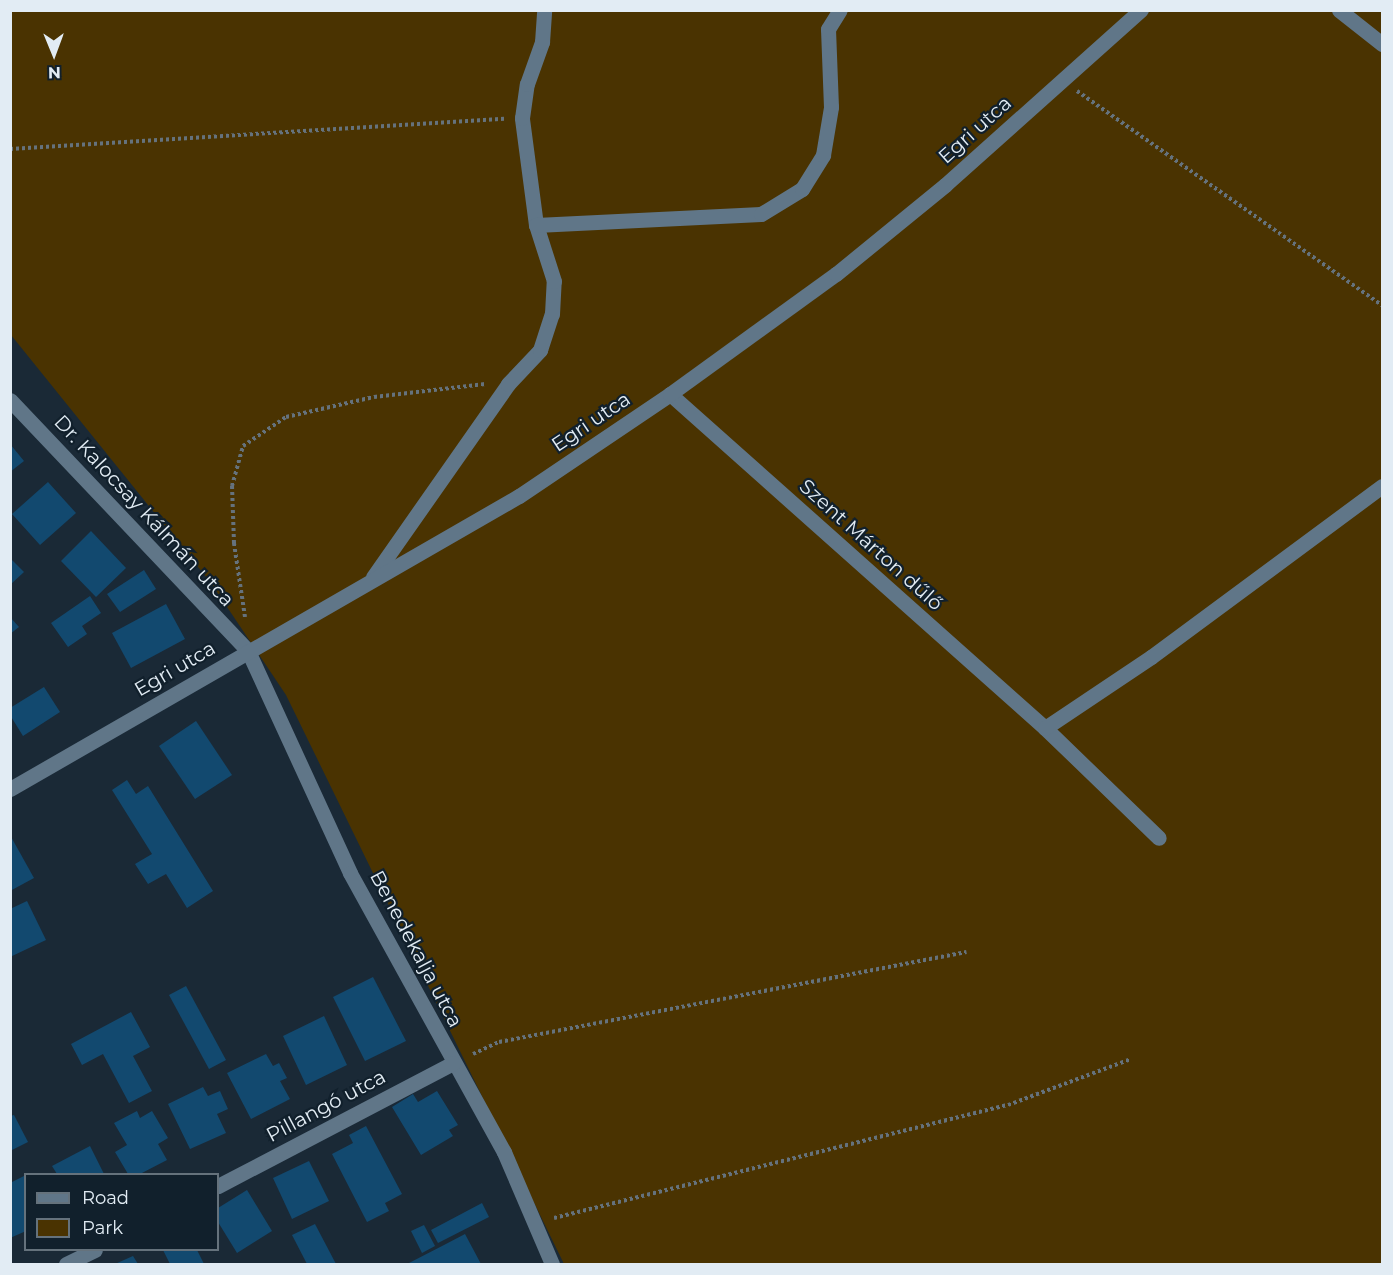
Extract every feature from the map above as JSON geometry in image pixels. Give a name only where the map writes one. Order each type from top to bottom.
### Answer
[{"type":"street","points":[[370,582],[508,384],[540,350],[552,314],[554,281],[536,225],[522,118],[527,84],[542,42],[544,10]]},
{"type":"street","points":[[536,225],[761,214],[802,189],[823,155],[831,108],[828,29],[840,10]]},
{"type":"street","name":"Egri utca","points":[[10,789],[519,496],[670,394],[836,274],[945,185],[1141,10]]},
{"type":"street","points":[[1340,10],[1383,44]]},
{"type":"street","name":"Szent Márton dűlő","points":[[670,394],[1045,728],[1159,838]]},
{"type":"street","name":"Dr. Kalocsay Kálmán utca","points":[[10,399],[248,651]]},
{"type":"street","points":[[1045,728],[1150,657],[1383,486]]},
{"type":"street","name":"Benedekalja utca","points":[[248,651],[351,873],[453,1063],[504,1152],[552,1264]]},
{"type":"street","name":"Pillangó utca","points":[[219,1185],[453,1063]]},
{"type":"street","points":[[66,1264],[93,1251]]},
{"type":"path","points":[[1062,80],[1383,305]]},
{"type":"path","points":[[10,149],[522,118]]},
{"type":"path","points":[[248,651],[234,543],[232,486],[243,446],[286,417],[374,398],[481,384],[508,384]]},
{"type":"path","points":[[453,1063],[499,1042],[966,952]]},
{"type":"path","points":[[534,1224],[1008,1105],[1131,1059]]},
{"type":"green space","points":[[10,11],[1382,11],[1382,1264],[564,1264],[286,695],[211,583],[11,335]]},
{"type":"building","points":[[10,444],[24,461],[10,472]]},
{"type":"building","points":[[48,482],[76,513],[40,545],[12,514]]},
{"type":"building","points":[[91,531],[126,568],[96,597],[61,561]]},
{"type":"building","points":[[10,558],[24,572],[10,585]]},
{"type":"building","points":[[144,570],[156,589],[120,612],[107,594]]},
{"type":"building","points":[[90,596],[101,613],[82,626],[87,634],[68,647],[51,623]]},
{"type":"building","points":[[166,604],[185,639],[131,668],[112,633]]},
{"type":"building","points":[[10,617],[19,627],[10,634]]},
{"type":"building","points":[[44,687],[60,712],[23,736],[10,715],[10,708]]},
{"type":"building","points":[[196,721],[232,775],[195,799],[159,746]]},
{"type":"building","points":[[127,780],[136,794],[148,786],[213,891],[187,908],[166,874],[148,884],[135,864],[152,854],[112,790]]},
{"type":"building","points":[[10,835],[34,878],[10,891]]},
{"type":"building","points":[[27,901],[46,940],[10,957],[10,909]]},
{"type":"building","points":[[373,977],[406,1041],[365,1061],[333,997]]},
{"type":"building","points":[[186,986],[226,1060],[209,1069],[169,995]]},
{"type":"building","points":[[131,1012],[150,1047],[133,1056],[152,1091],[129,1103],[103,1054],[82,1065],[71,1044]]},
{"type":"building","points":[[324,1016],[347,1065],[306,1085],[283,1036]]},
{"type":"building","points":[[266,1054],[273,1066],[279,1063],[287,1078],[280,1081],[290,1099],[251,1119],[227,1073]]},
{"type":"building","points":[[203,1087],[208,1096],[220,1091],[228,1109],[217,1114],[226,1133],[190,1149],[168,1104]]},
{"type":"building","points":[[437,1091],[458,1125],[449,1130],[453,1136],[421,1155],[392,1107],[413,1094],[418,1102]]},
{"type":"building","points":[[137,1111],[140,1118],[152,1111],[168,1138],[158,1144],[167,1160],[142,1173],[127,1173],[115,1152],[127,1145],[114,1123]]},
{"type":"building","points":[[14,1115],[28,1142],[10,1151],[10,1116]]},
{"type":"building","points":[[366,1126],[402,1194],[385,1203],[389,1211],[367,1222],[332,1154],[353,1143],[349,1135]]},
{"type":"building","points":[[90,1146],[104,1173],[56,1173],[52,1166]]},
{"type":"building","points":[[309,1161],[329,1201],[292,1219],[273,1178]]},
{"type":"building","points":[[24,1176],[24,1232],[10,1238],[10,1183]]},
{"type":"building","points":[[247,1190],[272,1231],[237,1253],[219,1224],[219,1207]]},
{"type":"building","points":[[482,1203],[489,1217],[438,1243],[431,1230]]},
{"type":"building","points":[[315,1224],[336,1264],[307,1264],[292,1235]]},
{"type":"building","points":[[424,1225],[435,1246],[422,1253],[411,1231]]},
{"type":"building","points":[[465,1234],[481,1264],[407,1264],[444,1245]]},
{"type":"building","points":[[164,1251],[198,1251],[204,1264],[170,1264]]},
{"type":"building","points":[[133,1256],[138,1264],[115,1264]]}]
